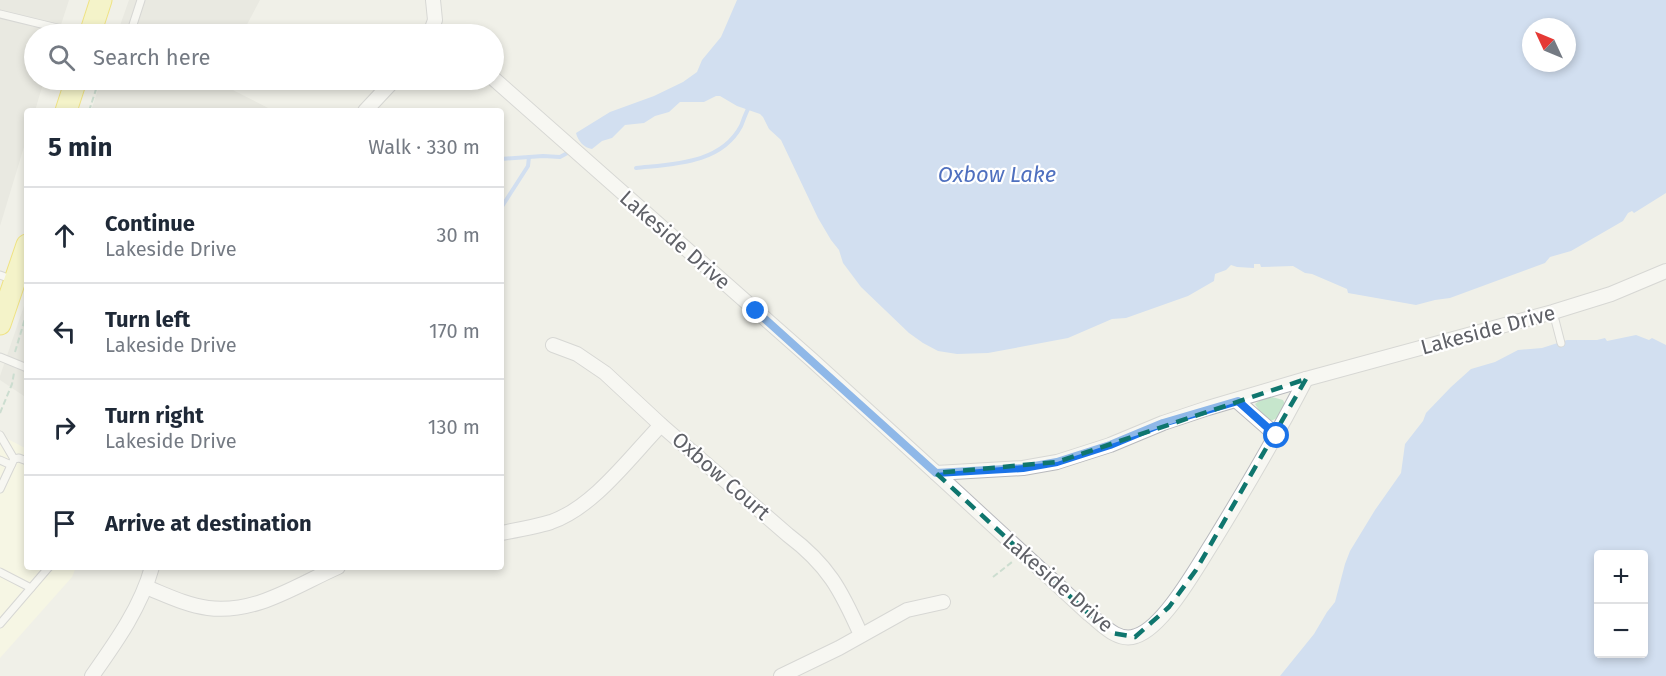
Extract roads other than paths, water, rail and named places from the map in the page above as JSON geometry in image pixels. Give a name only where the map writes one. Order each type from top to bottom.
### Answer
[{"type":"highway","points":[[93,24],[101,0]]},
{"type":"highway","points":[[67,108],[73,90]]},
{"type":"highway","points":[[0,324],[8,278],[24,250]]},
{"type":"street","points":[[433,0],[434,24]]},
{"type":"street","name":"Lakeside Drive","points":[[504,88],[812,360],[1089,614],[1112,633],[1123,638],[1135,637],[1149,629],[1169,608],[1196,570],[1277,436],[1306,379]]},
{"type":"street","points":[[368,108],[385,90]]},
{"type":"street","name":"Lakeside Drive","points":[[936,473],[1023,468],[1057,462],[1110,445],[1163,423],[1306,379],[1553,312],[1611,294],[1666,271]]},
{"type":"street","name":"Oxbow Court","points":[[553,345],[577,354],[605,373],[661,425],[788,535],[810,551],[824,567],[844,598],[861,635]]},
{"type":"street","points":[[1238,401],[1277,436]]},
{"type":"street","points":[[504,532],[552,521],[577,508],[599,491],[661,425]]},
{"type":"street","points":[[92,676],[131,617],[146,587],[151,570]]},
{"type":"street","points":[[146,587],[182,602],[207,608],[235,609],[262,603],[332,570]]},
{"type":"street","points":[[781,676],[907,610],[943,602]]},
{"type":"lane","points":[[133,24],[141,0]]},
{"type":"lane","points":[[0,14],[41,24]]},
{"type":"lane","points":[[1553,312],[1561,343]]},
{"type":"lane","points":[[0,357],[24,367]]},
{"type":"lane","points":[[0,435],[13,462]]},
{"type":"lane","points":[[0,489],[13,462],[19,458],[24,460]]},
{"type":"lane","points":[[0,460],[13,462]]},
{"type":"lane","points":[[0,624],[46,570]]},
{"type":"lane","points":[[0,572],[31,588]]},
{"type":"lane","points":[[0,611],[8,615]]},
{"type":"water","name":"Oxbow Lake","points":[[737,0],[1666,0],[1666,193],[1634,213],[1632,211],[1628,213],[1623,221],[1571,251],[1550,257],[1545,263],[1450,298],[1416,305],[1348,293],[1347,289],[1293,266],[1261,267],[1260,264],[1254,264],[1254,268],[1231,265],[1226,270],[1215,274],[1214,281],[1188,296],[1126,318],[1112,319],[1068,338],[988,353],[957,354],[938,351],[923,343],[909,333],[861,287],[843,263],[839,250],[818,218],[781,140],[769,129],[760,114],[716,96],[704,102],[680,102],[669,112],[655,116],[644,123],[625,125],[612,138],[602,141],[592,149],[584,146],[580,141],[576,133],[610,112],[654,96],[683,82],[697,72],[702,60],[721,37]]},
{"type":"water","points":[[1636,335],[1649,340],[1652,338],[1666,345],[1666,676],[1280,676],[1314,634],[1335,602],[1350,551],[1401,473],[1405,444],[1423,421],[1426,413],[1451,387],[1471,369],[1495,362],[1518,350],[1542,348],[1567,340],[1605,338],[1607,341]]},
{"type":"waterway","points":[[636,168],[680,163],[709,155],[732,139],[741,126],[748,109]]},
{"type":"waterway","points":[[504,159],[560,157],[571,151]]},
{"type":"waterway","points":[[504,203],[528,166],[529,157]]}]
